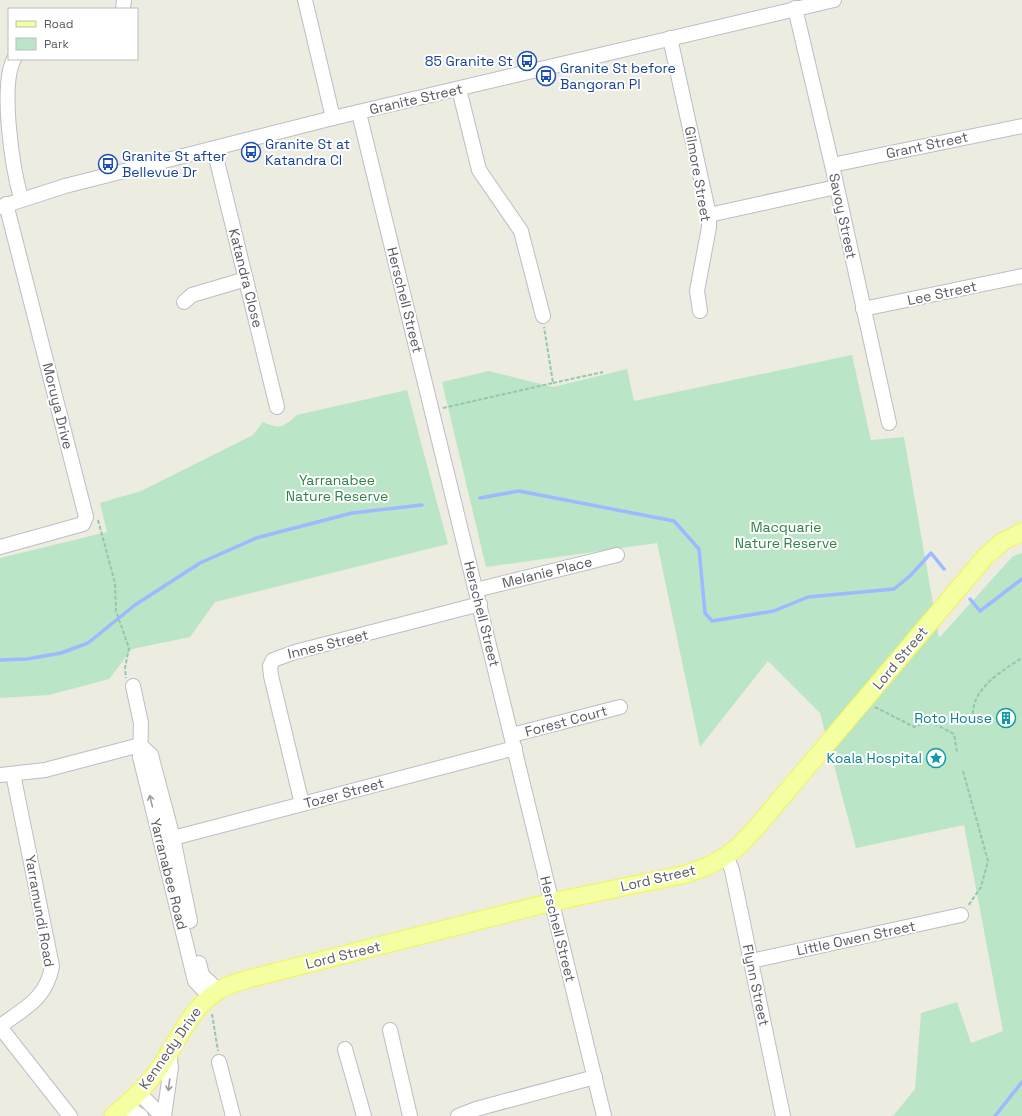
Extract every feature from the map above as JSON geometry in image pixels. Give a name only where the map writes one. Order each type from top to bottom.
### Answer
[{"type":"main road","name":"Lord Street","points":[[214,994],[238,982],[256,977],[552,902],[686,874],[708,866],[726,856],[739,846],[755,829],[986,556],[1002,542],[1022,532]]},
{"type":"main road","name":"Kennedy Drive","points":[[119,1111],[139,1093],[169,1053],[192,1015],[214,994]]},
{"type":"street","points":[[305,0],[333,118]]},
{"type":"street","name":"Granite Street","points":[[3,205],[21,198],[333,118],[795,8],[809,3],[834,0]]},
{"type":"street","name":"Savoy Street","points":[[795,8],[832,165],[889,423]]},
{"type":"street","name":"Gilmore Street","points":[[670,38],[709,215],[709,227],[697,291],[700,311]]},
{"type":"street","points":[[13,60],[10,64],[4,81],[3,104],[6,138],[21,198]]},
{"type":"street","points":[[459,89],[479,170],[521,230],[543,316]]},
{"type":"street","name":"Herschell Street","points":[[359,113],[604,1116]]},
{"type":"street","name":"Grant Street","points":[[832,165],[1022,126]]},
{"type":"street","name":"Katandra Close","points":[[214,149],[277,408]]},
{"type":"street","points":[[16,178],[38,194]]},
{"type":"street","points":[[709,215],[836,187]]},
{"type":"street","name":"Moruya Drive","points":[[3,205],[86,517],[83,524]]},
{"type":"street","name":"Lee Street","points":[[863,309],[1022,276]]},
{"type":"street","points":[[184,302],[192,295],[246,280]]},
{"type":"street","points":[[0,547],[83,524]]},
{"type":"street","name":"Melanie Place","points":[[476,590],[617,555]]},
{"type":"street","name":"Innes Street","points":[[302,804],[271,676],[270,666],[273,660],[295,652],[480,604]]},
{"type":"street","name":"Yarranabee Road","points":[[133,686],[141,723],[140,757],[195,981],[214,994]]},
{"type":"street","name":"Forest Court","points":[[513,742],[620,707]]},
{"type":"street","name":"Tozer Street","points":[[173,838],[302,804],[513,742]]},
{"type":"street","points":[[6,774],[45,770],[140,745]]},
{"type":"street","name":"Yarranabee Road","points":[[140,745],[151,754],[173,838],[202,975],[214,994]]},
{"type":"street","name":"Yarramundi Road","points":[[0,1027],[37,999],[50,978],[52,966],[6,774]]},
{"type":"street","name":"Flynn Street","points":[[726,856],[732,870],[783,1116]]},
{"type":"street","name":"Little Owen Street","points":[[750,961],[961,915]]},
{"type":"street","points":[[0,1027],[70,1116]]},
{"type":"street","points":[[390,1030],[410,1116]]},
{"type":"street","points":[[345,1049],[364,1116]]},
{"type":"street","points":[[163,1116],[171,1067],[169,1053]]},
{"type":"street","points":[[219,1062],[233,1116]]},
{"type":"street","points":[[458,1116],[483,1107],[595,1077]]},
{"type":"street","points":[[139,1093],[163,1116]]},
{"type":"street","points":[[119,1111],[141,1116]]},
{"type":"path","points":[[543,316],[553,383]]},
{"type":"path","points":[[432,411],[603,372]]},
{"type":"path","points":[[83,524],[98,520],[115,583],[116,611],[129,650],[125,662],[125,674],[133,686]]},
{"type":"path","points":[[974,720],[972,712],[980,690],[1010,665],[1022,658]]},
{"type":"path","points":[[864,701],[914,726],[929,721],[954,734],[957,752]]},
{"type":"path","points":[[961,915],[981,887],[988,861],[963,771]]},
{"type":"path","points":[[214,994],[219,1062]]},
{"type":"green space","name":"Macquarie Nature Reserve","points":[[852,355],[871,440],[904,437],[939,638],[1013,556],[1022,553],[1022,1116],[893,1116],[915,1089],[921,1013],[957,1002],[971,1043],[1003,1031],[964,825],[856,848],[820,713],[768,661],[700,747],[657,543],[486,567],[442,382],[489,371],[553,387],[627,369],[634,401]]},
{"type":"green space","name":"Yarranabee Nature Reserve","points":[[407,390],[448,544],[215,602],[190,637],[132,649],[109,679],[49,695],[0,698],[0,558],[107,532],[100,503],[141,491],[253,435],[263,422],[274,426],[282,426],[297,415]]},
{"type":"waterway","points":[[480,498],[519,491],[674,521],[699,549],[705,613],[712,621],[774,611],[808,597],[894,589],[910,576],[931,553],[944,569]]},
{"type":"waterway","points":[[0,660],[27,659],[61,653],[88,643],[135,605],[200,563],[256,538],[352,513],[422,505]]},
{"type":"waterway","points":[[970,599],[980,611],[1022,579]]},
{"type":"waterway","points":[[995,1116],[1022,1082]]},
{"type":"place","name":"85 Granite St","points":[[527,61]]},
{"type":"place","name":"Granite St before Bangoran Pl","points":[[546,76]]},
{"type":"place","name":"Granite St at Katandra Cl","points":[[251,152]]},
{"type":"place","name":"Granite St after Bellevue Dr","points":[[108,164]]},
{"type":"place","name":"Roto House","points":[[1006,718]]},
{"type":"place","name":"Koala Hospital","points":[[936,758]]}]
